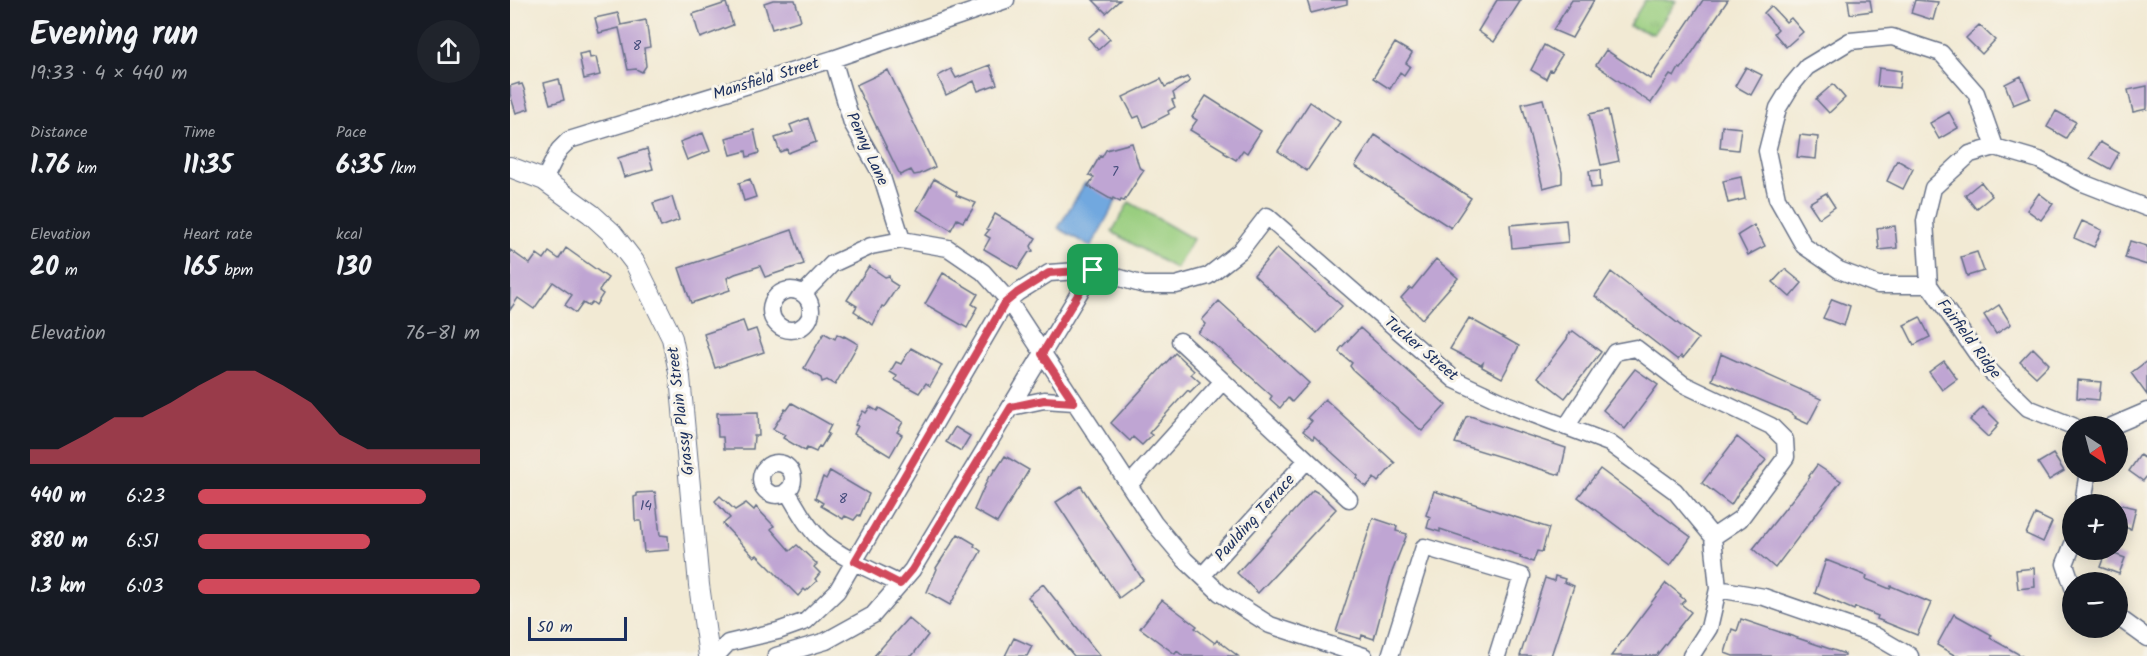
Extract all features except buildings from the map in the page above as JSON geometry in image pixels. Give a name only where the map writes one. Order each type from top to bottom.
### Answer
[{"type":"main road","name":"Grassy Plain Street","points":[[510,167],[544,180],[591,214],[612,233],[635,262],[672,338],[680,377],[699,585],[709,656]]},
{"type":"street","name":"Mansfield Street","points":[[544,180],[559,150],[569,140],[833,59],[1006,0]]},
{"type":"street","name":"Fairfield Ridge","points":[[1929,285],[1878,285],[1839,270],[1804,246],[1777,198],[1767,151],[1778,108],[1792,85],[1807,67],[1850,41],[1892,37],[1941,53],[1976,93],[1995,147],[1970,154],[1933,188],[1925,221],[1929,285],[1986,367],[2028,408],[2062,422]]},
{"type":"street","name":"Penny Lane","points":[[833,59],[852,123],[881,174],[902,240]]},
{"type":"street","points":[[1995,147],[2039,160],[2084,183],[2147,208]]},
{"type":"street","name":"Tucker Street","points":[[1093,270],[1144,285],[1176,285],[1208,276],[1240,251],[1267,216],[1455,380],[1509,405],[1609,443],[1675,491],[1713,537]]},
{"type":"street","points":[[803,294],[832,264],[871,246],[902,240],[948,248],[983,272],[1008,300],[1154,523],[1202,576],[1220,593],[1270,625],[1364,656]]},
{"type":"street","points":[[716,656],[728,644],[806,621],[837,591],[1008,300],[1049,273],[1093,270]]},
{"type":"street","points":[[776,656],[826,641],[873,615],[912,570],[1093,270]]},
{"type":"street","name":"Paulding Terrace","points":[[1180,341],[1349,499]]},
{"type":"street","points":[[1566,427],[1615,352],[1636,348],[1683,384],[1771,426],[1785,440],[1786,457],[1740,519],[1713,537],[1718,590],[1709,628],[1691,656]]},
{"type":"street","points":[[1129,485],[1223,381]]},
{"type":"street","points":[[1011,407],[1044,400],[1074,402]]},
{"type":"street","points":[[2128,419],[2147,411]]},
{"type":"street","name":"Paulding Terrace","points":[[1202,576],[1307,460]]},
{"type":"street","points":[[787,491],[805,520],[823,541],[855,561],[900,584]]},
{"type":"street","points":[[1390,656],[1424,547],[1522,576],[1497,656]]},
{"type":"street","points":[[1718,590],[1764,597],[1874,635],[1910,656]]},
{"type":"street","points":[[2128,624],[2147,638]]},
{"type":"green space","points":[[1645,0],[1676,1],[1654,34],[1629,26]]},
{"type":"green space","points":[[1129,202],[1193,239],[1176,269],[1112,232]]},
{"type":"water","points":[[1085,183],[1116,201],[1091,247],[1058,228]]},
{"type":"route","points":[[1093,270],[1042,354],[1074,402],[1044,400],[1011,407],[912,570],[900,584],[855,561],[1005,303],[1049,273],[1093,270]]}]
